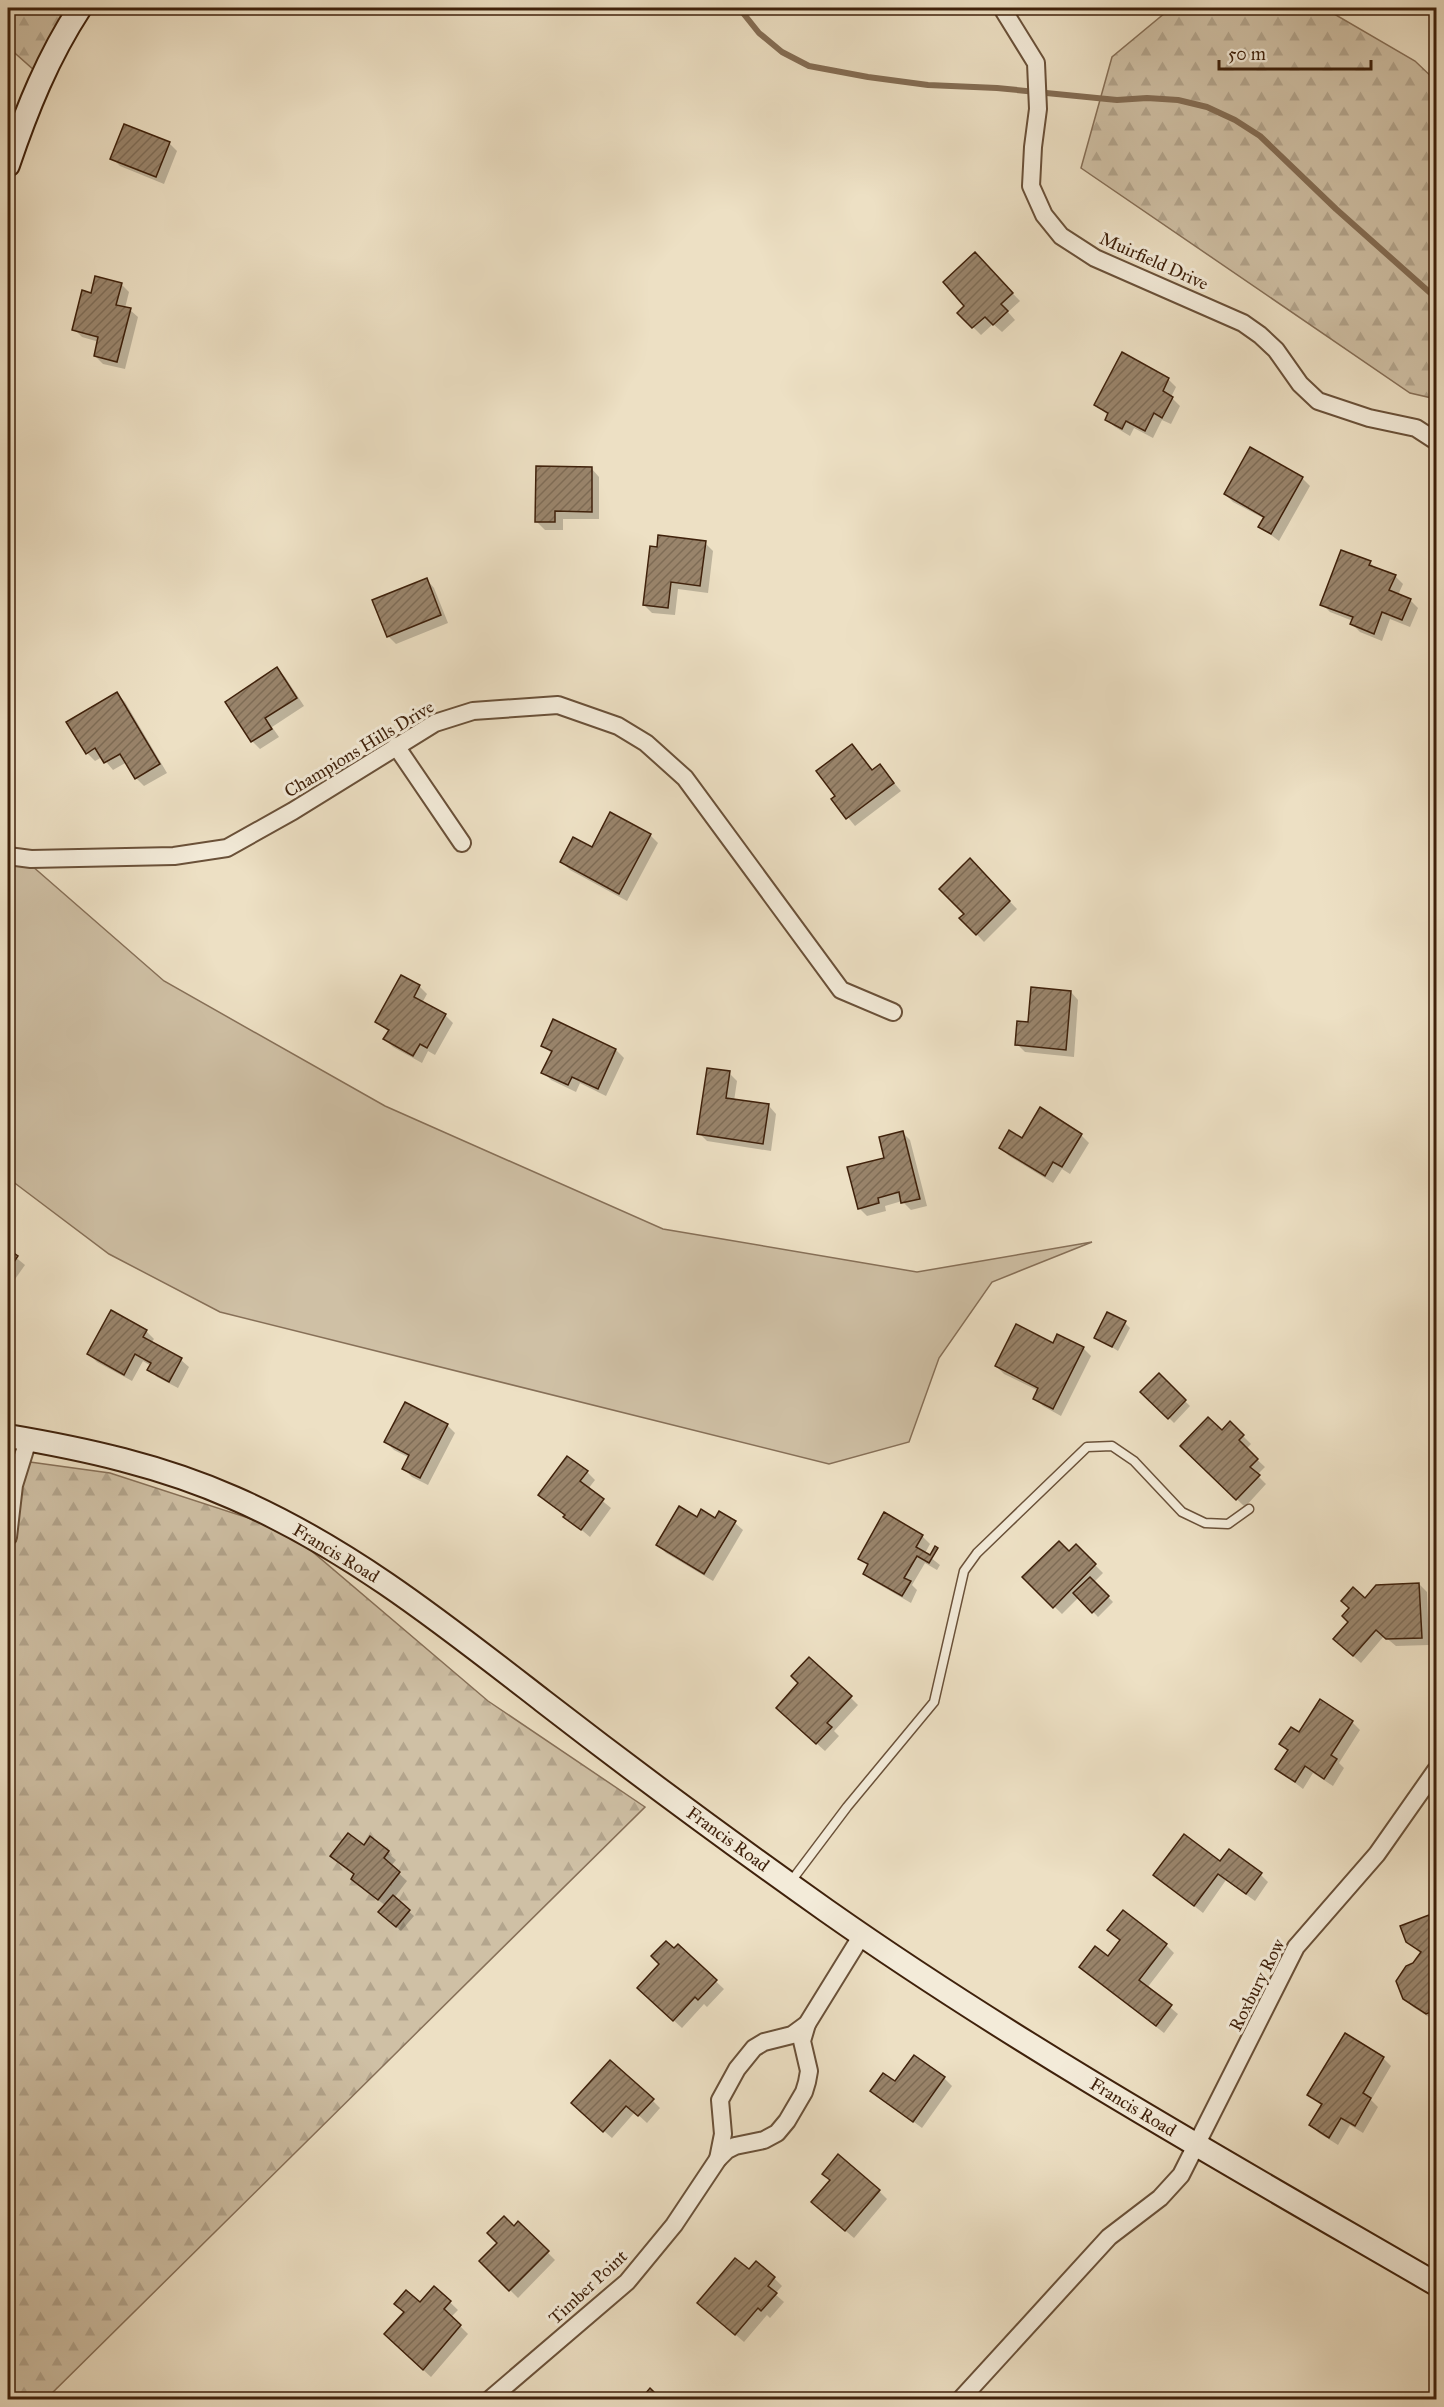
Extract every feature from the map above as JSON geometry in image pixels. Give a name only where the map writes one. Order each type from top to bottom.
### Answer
[{"type":"street","points":[[8,165],[29,104],[51,57],[80,8]]},
{"type":"street","name":"Muirfield Drive","points":[[1002,8],[1036,63],[1038,109],[1031,186],[1044,215],[1061,236],[1095,258],[1243,323],[1276,350],[1300,384],[1318,401],[1369,418],[1416,428],[1437,441]]},
{"type":"street","name":"Champions Hills Drive","points":[[8,856],[31,859],[174,856],[227,848],[293,811],[435,723],[473,711],[558,705],[618,726],[646,742],[685,778],[841,990],[893,1012]]},
{"type":"street","points":[[396,746],[462,843]]},
{"type":"street","points":[[8,1537],[18,1438]]},
{"type":"street","name":"Francis Road","points":[[18,1438],[114,1457],[188,1480],[253,1507],[326,1545],[417,1604],[580,1730],[862,1935],[964,2002],[1197,2146],[1437,2284]]},
{"type":"street","name":"Roxbury Row","points":[[960,2400],[1109,2237],[1160,2198],[1181,2175],[1296,1947],[1377,1854],[1437,1770]]},
{"type":"street","name":"Timber Point","points":[[489,2400],[627,2282],[675,2225],[718,2159],[735,2146],[764,2140],[777,2133],[787,2121],[804,2092],[807,2082],[809,2071],[802,2041],[807,2024],[862,1935]]},
{"type":"street","name":"Timber Point","points":[[718,2159],[723,2134],[720,2100],[737,2069],[754,2048],[764,2042],[792,2035],[807,2024]]},
{"type":"lane","points":[[789,1884],[847,1807],[934,1702],[964,1571],[977,1553],[1087,1447],[1112,1446],[1134,1461],[1182,1512],[1205,1523],[1228,1524],[1249,1509]]},
{"type":"green space","points":[[8,8],[75,8],[34,70],[8,47]]},
{"type":"green space","points":[[1171,8],[1324,8],[1415,61],[1436,81],[1436,399],[1410,393],[1081,168],[1112,57]]},
{"type":"green space","points":[[8,845],[164,981],[385,1106],[663,1229],[917,1272],[1092,1242],[992,1282],[939,1358],[909,1442],[829,1464],[220,1312],[109,1254],[8,1178]]},
{"type":"green space","points":[[8,1459],[110,1473],[288,1531],[488,1701],[645,1807],[46,2399],[8,2400]]},
{"type":"building","points":[[124,124],[170,142],[156,177],[110,159]]},
{"type":"building","points":[[975,252],[1013,293],[1001,304],[1008,311],[993,325],[985,317],[972,328],[957,313],[964,306],[943,282]]},
{"type":"building","points":[[95,276],[122,283],[116,305],[131,308],[117,362],[94,356],[98,337],[72,330],[82,290],[91,293]]},
{"type":"building","points":[[1122,352],[1169,378],[1163,391],[1173,397],[1162,418],[1154,413],[1145,431],[1126,421],[1122,429],[1105,420],[1108,413],[1094,405]]},
{"type":"building","points":[[1250,447],[1303,477],[1271,534],[1258,527],[1264,517],[1224,494]]},
{"type":"building","points":[[536,466],[592,467],[592,512],[555,511],[555,522],[535,522]]},
{"type":"building","points":[[658,535],[706,541],[700,586],[671,582],[668,608],[643,605],[650,546],[657,547]]},
{"type":"building","points":[[1341,550],[1371,561],[1369,565],[1396,575],[1389,590],[1411,599],[1402,620],[1382,612],[1374,634],[1350,624],[1353,617],[1320,605]]},
{"type":"building","points":[[427,578],[441,615],[387,637],[372,600]]},
{"type":"building","points":[[277,667],[297,698],[265,718],[272,729],[251,742],[225,702]]},
{"type":"building","points":[[117,692],[160,764],[135,779],[120,754],[104,763],[95,748],[86,754],[66,722]]},
{"type":"building","points":[[852,744],[872,770],[880,764],[894,783],[846,819],[831,799],[835,796],[816,771]]},
{"type":"building","points":[[610,812],[651,834],[619,894],[560,862],[573,837],[592,847]]},
{"type":"building","points":[[970,858],[1010,901],[976,935],[959,918],[964,914],[939,889]]},
{"type":"building","points":[[401,975],[420,985],[414,997],[446,1014],[427,1048],[420,1044],[413,1056],[383,1039],[389,1030],[375,1022]]},
{"type":"building","points":[[1031,987],[1071,991],[1066,1050],[1015,1045],[1017,1021],[1028,1022]]},
{"type":"building","points":[[553,1019],[616,1049],[598,1089],[572,1077],[568,1085],[541,1073],[552,1051],[541,1046]]},
{"type":"building","points":[[707,1068],[730,1071],[726,1098],[769,1104],[763,1144],[697,1134]]},
{"type":"building","points":[[1040,1107],[1082,1134],[1062,1167],[1053,1162],[1045,1176],[999,1148],[1009,1130],[1022,1138]]},
{"type":"building","points":[[903,1131],[920,1199],[901,1203],[899,1192],[878,1198],[879,1203],[858,1209],[847,1167],[884,1158],[879,1137]]},
{"type":"building","points":[[8,1249],[18,1256],[8,1271]]},
{"type":"building","points":[[111,1310],[147,1330],[143,1337],[182,1358],[169,1382],[147,1370],[151,1363],[135,1354],[124,1375],[87,1354]]},
{"type":"building","points":[[1107,1312],[1126,1321],[1112,1347],[1094,1338]]},
{"type":"building","points":[[1016,1324],[1053,1343],[1057,1334],[1084,1347],[1053,1409],[1033,1399],[1038,1388],[995,1366]]},
{"type":"building","points":[[1159,1373],[1186,1400],[1168,1419],[1140,1392]]},
{"type":"building","points":[[405,1402],[448,1424],[420,1478],[402,1469],[409,1455],[384,1442]]},
{"type":"building","points":[[1208,1417],[1222,1430],[1230,1421],[1244,1435],[1239,1440],[1258,1459],[1250,1467],[1260,1475],[1236,1500],[1180,1446]]},
{"type":"building","points":[[567,1456],[588,1471],[580,1481],[604,1499],[581,1530],[538,1495]]},
{"type":"building","points":[[679,1506],[697,1517],[701,1509],[715,1518],[719,1511],[736,1521],[704,1574],[656,1545]]},
{"type":"building","points":[[884,1512],[923,1535],[916,1547],[930,1555],[935,1546],[938,1548],[929,1563],[917,1556],[904,1578],[911,1581],[902,1596],[863,1574],[868,1564],[858,1559]]},
{"type":"building","points":[[1059,1541],[1069,1551],[1076,1544],[1096,1564],[1053,1608],[1022,1577]]},
{"type":"building","points":[[1090,1577],[1109,1596],[1092,1613],[1073,1593]]},
{"type":"building","points":[[1419,1583],[1422,1638],[1386,1639],[1376,1630],[1353,1656],[1333,1639],[1348,1622],[1342,1616],[1349,1608],[1341,1601],[1353,1587],[1365,1598],[1376,1585]]},
{"type":"building","points":[[809,1657],[852,1696],[827,1723],[832,1727],[816,1744],[776,1708],[798,1683],[791,1676]]},
{"type":"building","points":[[1320,1699],[1353,1721],[1331,1755],[1337,1759],[1324,1779],[1305,1766],[1295,1782],[1275,1769],[1288,1750],[1279,1744],[1291,1727],[1299,1732]]},
{"type":"building","points":[[348,1833],[364,1845],[370,1836],[389,1851],[384,1858],[400,1872],[378,1900],[351,1879],[354,1874],[330,1856]]},
{"type":"building","points":[[1184,1834],[1220,1861],[1229,1849],[1262,1873],[1246,1894],[1218,1874],[1194,1906],[1153,1875]]},
{"type":"building","points":[[393,1895],[410,1910],[396,1927],[378,1912]]},
{"type":"building","points":[[1123,1910],[1167,1944],[1139,1980],[1172,2005],[1156,2026],[1079,1967],[1095,1946],[1108,1956],[1120,1940],[1107,1930]]},
{"type":"building","points":[[1429,1915],[1436,1934],[1436,2010],[1426,2014],[1403,1999],[1396,1981],[1406,1966],[1413,1963],[1421,1952],[1406,1942],[1400,1926]]},
{"type":"building","points":[[666,1941],[674,1948],[678,1944],[717,1980],[698,2000],[695,1997],[673,2021],[637,1988],[659,1964],[651,1956]]},
{"type":"building","points":[[1345,2033],[1384,2057],[1363,2093],[1371,2098],[1355,2126],[1341,2118],[1329,2138],[1309,2125],[1322,2104],[1307,2095]]},
{"type":"building","points":[[914,2055],[945,2077],[913,2122],[870,2091],[883,2073],[895,2081]]},
{"type":"building","points":[[610,2060],[654,2099],[638,2116],[626,2106],[603,2132],[571,2103]]},
{"type":"building","points":[[838,2154],[880,2190],[845,2231],[811,2202],[830,2180],[822,2174]]},
{"type":"building","points":[[504,2216],[514,2226],[518,2221],[549,2251],[509,2291],[479,2261],[497,2243],[487,2233]]},
{"type":"building","points":[[735,2258],[749,2269],[756,2261],[775,2277],[768,2286],[777,2293],[761,2311],[758,2308],[735,2335],[697,2303]]},
{"type":"building","points":[[434,2286],[451,2301],[444,2309],[461,2325],[423,2370],[384,2334],[404,2312],[394,2304],[406,2290],[420,2302]]},
{"type":"building","points":[[650,2388],[662,2400],[640,2400]]},
{"type":"waterway","points":[[739,8],[759,33],[782,52],[809,66],[928,85],[997,88],[1117,100],[1147,98],[1178,100],[1207,107],[1235,120],[1260,136],[1336,209],[1436,298]]}]
